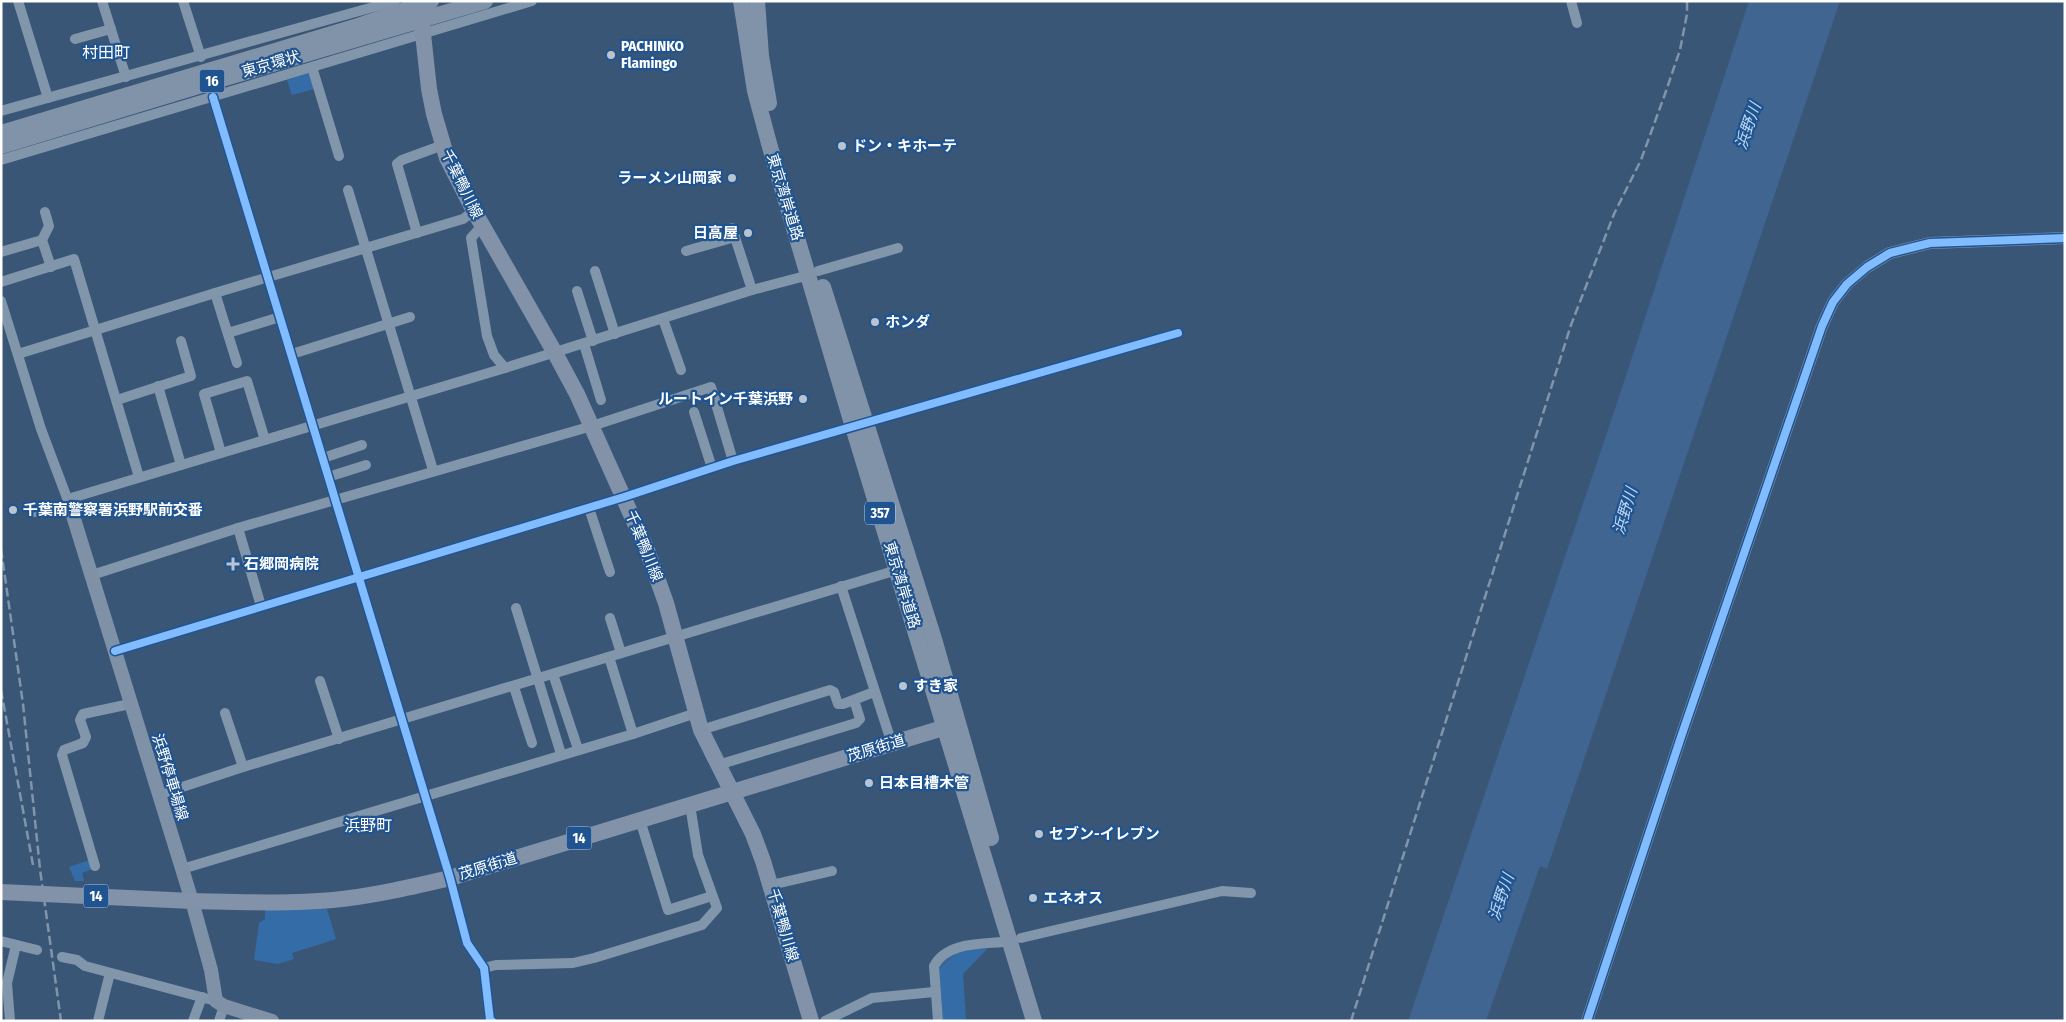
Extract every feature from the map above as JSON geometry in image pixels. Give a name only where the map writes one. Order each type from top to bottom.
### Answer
[{"type":"highway","name":"東京環状","points":[[1,133],[277,42],[485,1]]},
{"type":"highway","name":"東京湾岸道路","points":[[741,1],[755,92],[770,147],[813,273]]},
{"type":"highway","name":"東京湾岸道路","points":[[757,1],[766,87],[776,135],[813,273],[859,425],[898,570],[952,725],[1016,940],[1044,1021]]},
{"type":"highway","name":"東京環状","points":[[1,146],[208,82],[423,12]]},
{"type":"highway","name":"東京湾岸道路","points":[[859,425],[934,639],[952,725]]},
{"type":"highway","name":"東京湾岸道路","points":[[1016,940],[1034,1021]]},
{"type":"main road","name":"千葉鴨川線","points":[[423,12],[429,89],[447,158],[474,212],[555,352],[592,426],[624,497],[656,574],[701,730],[752,834],[771,885],[811,1021]]},
{"type":"main road","name":"浜野停車場線","points":[[69,502],[192,900],[220,1003]]},
{"type":"main road","name":"茂原街道","points":[[1,892],[248,902],[333,900],[401,890],[450,878],[952,725]]},
{"type":"main road","points":[[220,1003],[272,1021]]},
{"type":"street","points":[[18,1],[48,98]]},
{"type":"street","points":[[102,1],[126,77]]},
{"type":"street","points":[[183,1],[201,56]]},
{"type":"street","points":[[1,111],[201,56],[277,42],[395,1]]},
{"type":"street","points":[[1,160],[385,46],[423,12],[457,24],[532,1]]},
{"type":"street","points":[[1570,1],[1577,23]]},
{"type":"street","points":[[75,39],[111,30]]},
{"type":"street","points":[[312,67],[339,156]]},
{"type":"street","points":[[213,97],[450,878],[467,943],[484,968],[486,996],[490,1020],[492,1021]]},
{"type":"street","points":[[417,233],[397,164],[402,160],[443,145]]},
{"type":"street","points":[[348,190],[433,470]]},
{"type":"street","points":[[45,212],[49,226],[42,240],[51,267]]},
{"type":"street","points":[[18,354],[215,292],[463,219],[474,212]]},
{"type":"street","points":[[482,226],[471,238],[487,336],[494,355],[505,368]]},
{"type":"street","points":[[686,251],[734,233],[752,290]]},
{"type":"street","points":[[1587,1021],[1778,454],[1822,326],[1834,302],[1847,284],[1867,267],[1890,253],[1908,247],[1930,243],[2065,238]]},
{"type":"street","points":[[1,252],[42,240]]},
{"type":"street","points":[[33,512],[69,502],[139,477],[505,368],[752,290],[898,248]]},
{"type":"street","points":[[1,282],[74,260],[139,477]]},
{"type":"street","points":[[595,271],[615,334]]},
{"type":"street","points":[[576,291],[601,400]]},
{"type":"street","points":[[215,292],[237,362]]},
{"type":"street","points":[[1,301],[41,429],[69,502]]},
{"type":"street","points":[[228,333],[280,317]]},
{"type":"street","points":[[292,354],[410,317]]},
{"type":"street","points":[[663,319],[681,370]]},
{"type":"street","points":[[115,651],[589,508],[712,468],[1178,333]]},
{"type":"street","points":[[117,400],[191,376],[181,341]]},
{"type":"street","points":[[221,453],[204,394],[247,381],[265,440]]},
{"type":"street","points":[[158,386],[181,465]]},
{"type":"street","points":[[92,575],[238,528],[433,470],[592,426],[710,387],[733,462]]},
{"type":"street","points":[[694,412],[712,468]]},
{"type":"street","points":[[323,458],[362,445]]},
{"type":"street","points":[[328,477],[366,466]]},
{"type":"street","points":[[589,508],[610,572]]},
{"type":"street","points":[[238,528],[261,606]]},
{"type":"street","points":[[158,795],[243,767],[898,570]]},
{"type":"street","points":[[841,586],[892,744]]},
{"type":"street","points":[[516,608],[561,754]]},
{"type":"street","points":[[610,618],[621,653]]},
{"type":"street","points":[[609,657],[633,734]]},
{"type":"street","points":[[553,674],[578,749]]},
{"type":"street","points":[[320,681],[339,739]]},
{"type":"street","points":[[514,687],[532,743]]},
{"type":"street","points":[[701,730],[830,690],[834,692],[838,704],[843,704],[874,692]]},
{"type":"street","points":[[718,765],[856,723],[860,719],[854,700]]},
{"type":"street","points":[[95,866],[62,754],[64,750],[83,743],[86,737],[80,720],[82,714],[130,704]]},
{"type":"street","points":[[225,713],[243,767]]},
{"type":"street","points":[[182,869],[633,734],[696,713]]},
{"type":"street","points":[[484,968],[496,965],[573,963],[666,938],[702,925],[717,908],[698,855],[690,805]]},
{"type":"street","points":[[640,820],[668,910],[712,896]]},
{"type":"street","points":[[771,885],[832,871]]},
{"type":"street","points":[[938,1021],[934,992],[934,966],[945,953],[966,946],[1016,940],[1222,891],[1250,893]]},
{"type":"street","points":[[1,941],[37,950]]},
{"type":"street","points":[[10,1021],[7,983],[16,945]]},
{"type":"street","points":[[62,957],[77,960],[85,966],[220,1003],[219,1021]]},
{"type":"street","points":[[98,1021],[110,973]]},
{"type":"street","points":[[825,1021],[872,998],[934,992]]},
{"type":"street","points":[[194,1021],[202,997]]},
{"type":"shaded area","points":[[310,73],[314,89],[292,95],[287,80]]},
{"type":"shaded area","points":[[92,859],[94,868],[82,873],[84,881],[75,881],[69,867]]},
{"type":"shaded area","points":[[327,909],[336,939],[292,953],[294,959],[278,964],[254,960],[259,923],[265,919],[265,910]]},
{"type":"shaded area","points":[[988,948],[963,974],[966,1021],[943,1021],[939,969],[957,952]]},
{"type":"water","name":"浜野川","points":[[1749,1],[1840,1],[1547,869],[1540,866],[1486,1021],[1408,1021],[1616,406]]},
{"type":"waterway","points":[[939,967],[953,954]]},
{"type":"railway","points":[[1351,1021],[1571,325],[1614,214],[1641,160],[1665,94],[1680,50],[1687,14],[1687,1]]},
{"type":"railway","points":[[1,549],[23,704],[40,869],[61,1021]]},
{"type":"railway","points":[[1,690],[33,865]]},
{"type":"cycle path","points":[[213,97],[450,878],[467,943],[484,968],[490,1020],[492,1021]]},
{"type":"cycle path","points":[[1587,1021],[1681,737],[1822,326],[1833,302],[1847,284],[1867,267],[1890,253],[1930,243],[2065,238]]},
{"type":"cycle path","points":[[115,651],[624,497],[733,461],[1178,333]]},
{"type":"place","name":"PACHINKO Flamingo","points":[[611,55]]},
{"type":"place","name":"ドン・キホーテ","points":[[842,146]]},
{"type":"place","name":"ラーメン山岡家","points":[[732,178]]},
{"type":"place","name":"日高屋","points":[[748,233]]},
{"type":"place","name":"ホンダ","points":[[875,322]]},
{"type":"place","name":"ルートイン千葉浜野","points":[[803,399]]},
{"type":"place","name":"千葉南警察署浜野駅前交番","points":[[13,510]]},
{"type":"place","name":"石郷岡病院","points":[[233,564]]},
{"type":"place","name":"すき家","points":[[903,686]]},
{"type":"place","name":"日本目槽木管","points":[[869,783]]},
{"type":"place","name":"セブン-イレブン","points":[[1039,834]]},
{"type":"place","name":"エネオス","points":[[1033,898]]},
{"type":"district","name":"村田町","points":[[106,52]]},
{"type":"district","name":"浜野町","points":[[368,825]]}]
